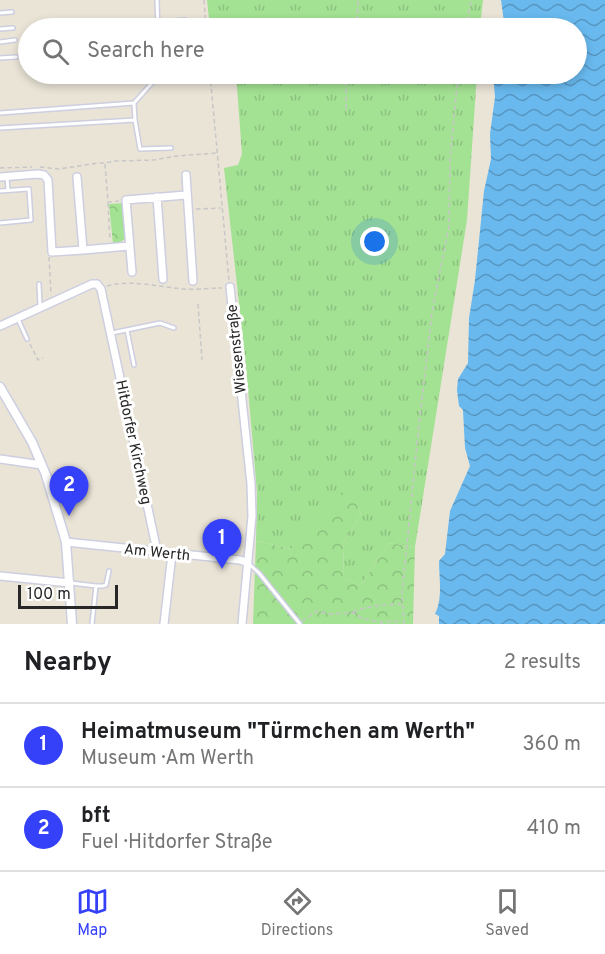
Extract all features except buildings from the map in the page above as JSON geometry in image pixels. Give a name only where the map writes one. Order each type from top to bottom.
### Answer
[{"type":"street","points":[[3,177],[38,174],[44,175],[48,180],[52,252],[129,246]]},
{"type":"street","points":[[186,175],[193,281]]},
{"type":"street","points":[[77,177],[83,250]]},
{"type":"street","points":[[132,272],[126,200],[186,195]]},
{"type":"street","points":[[157,197],[163,279]]},
{"type":"street","points":[[0,326],[92,284],[97,284],[101,288]]},
{"type":"street","name":"Wiesenstraße","points":[[230,287],[251,484],[252,516],[242,624]]},
{"type":"street","name":"Hitdorfer Kirchweg","points":[[101,288],[158,551]]},
{"type":"street","points":[[0,387],[32,442],[42,465],[66,543],[72,624]]},
{"type":"street","points":[[0,459],[42,465]]},
{"type":"street","name":"Am Werth","points":[[66,543],[240,560],[248,563]]},
{"type":"street","points":[[164,624],[172,554]]},
{"type":"street","points":[[0,576],[70,583]]},
{"type":"lane","points":[[157,0],[158,18]]},
{"type":"lane","points":[[0,13],[12,12]]},
{"type":"lane","points":[[0,29],[14,28]]},
{"type":"lane","points":[[0,42],[15,40]]},
{"type":"lane","points":[[0,58],[16,57]]},
{"type":"lane","points":[[0,113],[134,103],[151,84]]},
{"type":"lane","points":[[134,103],[140,149],[171,148]]},
{"type":"lane","points":[[0,128],[135,120]]},
{"type":"lane","points":[[3,177],[8,190]]},
{"type":"lane","points":[[0,191],[29,189],[31,220],[0,223]]},
{"type":"lane","points":[[39,284],[40,307]]},
{"type":"lane","points":[[17,318],[27,339]]},
{"type":"lane","points":[[111,333],[160,323],[174,328]]},
{"type":"lane","points":[[127,330],[134,365]]},
{"type":"lane","points":[[248,563],[259,573],[299,623]]},
{"type":"lane","points":[[70,583],[103,586],[106,585],[109,571]]},
{"type":"lane","points":[[92,624],[96,586]]},
{"type":"path","points":[[204,0],[206,18]]},
{"type":"path","points":[[357,18],[358,0]]},
{"type":"path","points":[[468,18],[471,0]]},
{"type":"path","name":"Wiesenstraße","points":[[211,84],[230,287]]},
{"type":"path","points":[[346,84],[346,112]]},
{"type":"path","points":[[352,613],[381,623],[404,623],[402,594],[418,434],[432,312],[449,226],[450,160],[456,84]]},
{"type":"path","points":[[0,168],[59,169],[115,161],[217,153]]},
{"type":"path","points":[[105,163],[111,248]]},
{"type":"path","points":[[108,202],[126,200]]},
{"type":"path","points":[[188,209],[222,208]]},
{"type":"path","points":[[52,252],[48,258],[52,302]]},
{"type":"path","points":[[101,288],[136,284],[186,289],[230,287]]},
{"type":"path","points":[[198,304],[202,360]]},
{"type":"path","points":[[27,339],[38,360],[43,358]]},
{"type":"path","points":[[299,623],[316,611],[329,614],[352,613],[362,608],[403,604]]},
{"type":"green space","points":[[207,0],[483,0],[481,18],[209,18]]},
{"type":"green space","points":[[237,84],[476,84],[467,220],[415,547],[389,543],[360,586],[344,579],[343,543],[361,515],[350,481],[318,523],[291,549],[256,541],[257,492],[246,366],[224,168],[238,165],[242,154]]},
{"type":"green space","points":[[124,203],[125,239],[113,244],[109,204]]},
{"type":"green space","points":[[350,480],[361,515],[343,543],[344,579],[360,586],[389,543],[415,547],[413,624],[253,624],[256,541],[291,549],[337,499]]},
{"type":"water","points":[[501,0],[605,0],[605,624],[439,624],[439,616],[435,614],[440,595],[439,561],[445,554],[450,511],[470,466],[465,448],[463,410],[459,406],[457,390],[458,379],[468,363],[469,318],[484,191],[491,159],[490,134],[495,97],[494,84],[587,84],[587,18],[503,18]]},
{"type":"place","name":"bft","points":[[69,516]]},
{"type":"place","name":"Heimatmuseum \"Türmchen am Werth\"","points":[[222,569]]}]
